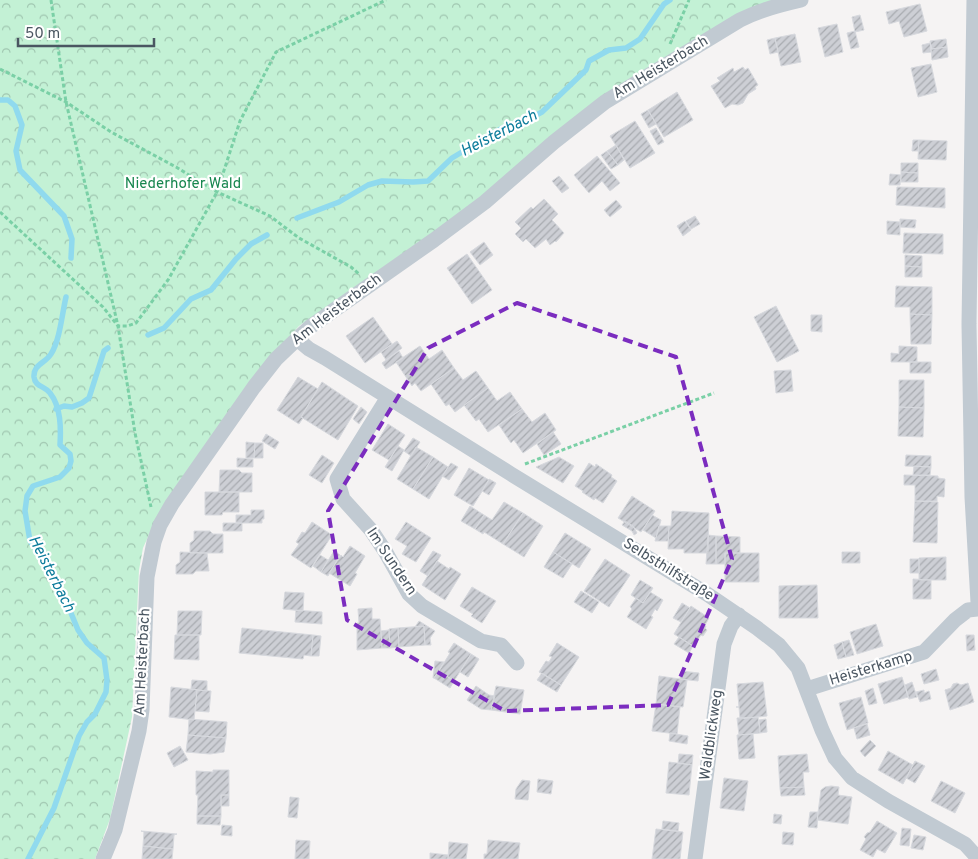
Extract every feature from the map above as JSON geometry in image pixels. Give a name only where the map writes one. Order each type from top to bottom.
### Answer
[{"type":"street","name":"Am Heisterbach","points":[[103,859],[115,830],[139,731],[144,689],[147,577],[149,559],[160,525],[177,496],[276,359],[310,326],[434,240],[485,202],[554,142],[605,102],[754,13],[801,0]]},
{"type":"street","points":[[974,0],[975,198],[969,343],[972,497],[978,602]]},
{"type":"street","name":"Selbsthilfstraße","points":[[297,338],[309,350],[325,358],[739,615],[779,645],[798,668],[835,758],[852,778],[888,801],[966,844],[976,856]]},
{"type":"street","name":"Im Sundern","points":[[388,398],[336,479],[344,499],[385,551],[409,594],[422,606],[481,641],[501,646],[517,663]]},
{"type":"street","name":"Heisterkamp","points":[[807,689],[924,652],[955,620],[968,610],[978,609]]},
{"type":"street","name":"Waldblickweg","points":[[695,859],[724,644],[731,626],[739,615]]},
{"type":"path","points":[[51,0],[66,102],[118,326],[136,433],[152,511],[160,525]]},
{"type":"path","points":[[118,326],[136,323],[168,280],[217,192],[240,121],[276,52],[386,0]]},
{"type":"path","points":[[672,61],[667,50],[689,0]]},
{"type":"path","points":[[0,69],[66,102],[111,132],[176,167],[217,192],[270,216],[300,238],[351,268],[370,284]]},
{"type":"path","points":[[0,212],[103,307],[118,326]]},
{"type":"path","points":[[510,474],[522,466],[714,393]]},
{"type":"highlighted area","points":[[517,303],[676,357],[732,559],[668,705],[505,711],[347,620],[328,511],[428,348]]},
{"type":"green space","name":"Niederhofer Wald","points":[[0,0],[781,0],[733,17],[627,80],[461,213],[299,326],[259,369],[152,528],[143,548],[139,570],[132,717],[110,819],[95,859],[0,859]]},
{"type":"building","points":[[920,4],[927,31],[904,37],[899,21],[889,24],[886,12]]},
{"type":"building","points":[[860,15],[864,30],[855,32],[852,17]]},
{"type":"building","points":[[837,24],[843,52],[825,57],[818,28]]},
{"type":"building","points":[[855,31],[859,47],[851,49],[847,33]]},
{"type":"building","points":[[795,34],[801,62],[781,66],[775,38]]},
{"type":"building","points":[[775,38],[778,52],[770,54],[767,40]]},
{"type":"building","points":[[946,39],[947,47],[932,49],[930,41]]},
{"type":"building","points":[[930,43],[931,52],[923,53],[922,45]]},
{"type":"building","points":[[947,47],[948,57],[932,60],[931,49]]},
{"type":"building","points":[[931,64],[937,92],[918,97],[911,68]]},
{"type":"building","points":[[743,67],[745,70],[748,68],[758,85],[755,87],[756,89],[748,94],[743,103],[738,105],[732,104],[725,108],[711,86],[720,81],[717,78],[733,68],[734,72]]},
{"type":"building","points":[[677,92],[693,120],[664,137],[648,110]]},
{"type":"building","points":[[648,110],[656,124],[649,128],[641,114]]},
{"type":"building","points":[[635,121],[655,153],[630,168],[610,136]]},
{"type":"building","points":[[656,128],[664,142],[658,145],[650,131]]},
{"type":"building","points":[[913,140],[919,140],[918,151],[912,151]]},
{"type":"building","points":[[919,140],[947,141],[946,160],[918,159]]},
{"type":"building","points":[[616,145],[624,160],[618,165],[607,151]]},
{"type":"building","points":[[607,151],[618,165],[611,169],[601,155]]},
{"type":"building","points":[[597,156],[620,183],[610,191],[602,181],[589,193],[574,175]]},
{"type":"building","points":[[901,163],[918,163],[918,173],[901,172]]},
{"type":"building","points":[[901,172],[918,173],[918,182],[901,182]]},
{"type":"building","points":[[890,174],[901,175],[900,185],[889,185]]},
{"type":"building","points":[[559,176],[569,188],[562,193],[552,181]]},
{"type":"building","points":[[897,187],[945,188],[945,208],[896,205]]},
{"type":"building","points":[[544,199],[558,214],[552,220],[564,233],[556,242],[550,245],[546,239],[535,248],[526,239],[523,242],[515,234],[521,228],[515,222],[531,207],[533,209]]},
{"type":"building","points":[[616,200],[622,207],[610,217],[604,210]]},
{"type":"building","points":[[695,216],[700,224],[691,229],[686,221]]},
{"type":"building","points":[[900,219],[916,220],[915,228],[900,227]]},
{"type":"building","points":[[685,221],[691,230],[683,236],[677,226]]},
{"type":"building","points":[[887,221],[900,222],[900,235],[887,234]]},
{"type":"building","points":[[904,233],[943,234],[943,254],[903,253]]},
{"type":"building","points":[[484,242],[493,255],[480,265],[470,252]]},
{"type":"building","points":[[467,254],[492,290],[472,304],[447,268]]},
{"type":"building","points":[[905,255],[922,256],[922,267],[905,266]]},
{"type":"building","points":[[905,266],[922,267],[922,277],[905,277]]},
{"type":"building","points":[[896,286],[932,287],[932,315],[910,314],[910,307],[895,307]]},
{"type":"building","points":[[776,306],[799,351],[777,362],[754,317]]},
{"type":"building","points":[[910,314],[932,315],[931,344],[911,344]]},
{"type":"building","points":[[811,315],[822,315],[822,332],[811,331]]},
{"type":"building","points":[[373,317],[392,344],[365,363],[346,336]]},
{"type":"building","points":[[397,341],[402,348],[386,360],[381,352]]},
{"type":"building","points":[[420,346],[429,359],[442,350],[454,368],[421,391],[415,383],[412,386],[396,362]]},
{"type":"building","points":[[899,346],[917,347],[917,362],[891,362],[891,353],[899,354]]},
{"type":"building","points":[[399,351],[403,358],[386,369],[382,363]]},
{"type":"building","points":[[910,362],[931,362],[931,373],[910,373]]},
{"type":"building","points":[[454,368],[463,380],[476,371],[488,388],[455,412],[449,404],[446,406],[431,384]]},
{"type":"building","points":[[791,370],[793,391],[776,393],[774,371]]},
{"type":"building","points":[[298,377],[318,389],[301,417],[303,418],[299,424],[277,410]]},
{"type":"building","points":[[899,380],[924,380],[924,408],[899,407]]},
{"type":"building","points":[[322,382],[358,406],[338,440],[301,417]]},
{"type":"building","points":[[488,388],[497,401],[510,392],[522,409],[488,432],[479,419],[476,421],[464,405]]},
{"type":"building","points":[[361,407],[367,412],[359,424],[353,419]]},
{"type":"building","points":[[899,407],[924,408],[923,437],[898,436]]},
{"type":"building","points":[[522,409],[532,422],[545,413],[556,430],[523,453],[514,440],[511,443],[499,425]]},
{"type":"building","points":[[388,424],[405,435],[389,460],[372,450]]},
{"type":"building","points":[[553,432],[561,444],[544,455],[537,444]]},
{"type":"building","points":[[266,434],[279,442],[275,449],[262,441]]},
{"type":"building","points":[[413,438],[420,442],[411,456],[404,451]]},
{"type":"building","points":[[246,442],[255,443],[254,458],[246,458]]},
{"type":"building","points":[[255,443],[263,443],[263,458],[254,458]]},
{"type":"building","points":[[398,446],[404,450],[392,471],[385,467]]},
{"type":"building","points":[[416,447],[433,457],[413,489],[397,479]]},
{"type":"building","points":[[322,455],[334,463],[322,483],[309,475]]},
{"type":"building","points":[[906,455],[931,456],[931,467],[905,466]]},
{"type":"building","points":[[433,457],[448,467],[429,499],[413,489]]},
{"type":"building","points":[[559,457],[574,466],[563,483],[536,467]]},
{"type":"building","points":[[237,458],[253,459],[253,467],[237,467]]},
{"type":"building","points":[[451,463],[458,467],[449,480],[442,476]]},
{"type":"building","points":[[589,463],[595,467],[596,464],[612,475],[611,477],[617,481],[603,503],[595,498],[594,500],[575,486]]},
{"type":"building","points":[[914,466],[931,467],[930,475],[913,475]]},
{"type":"building","points":[[469,468],[489,480],[473,506],[454,495]]},
{"type":"building","points":[[220,470],[239,470],[242,473],[252,473],[252,492],[219,492]]},
{"type":"building","points":[[904,475],[938,476],[938,478],[945,479],[944,497],[937,496],[937,501],[915,501],[915,485],[904,485]]},
{"type":"building","points":[[489,479],[496,483],[489,495],[482,491]]},
{"type":"building","points":[[205,492],[239,492],[239,512],[205,515]]},
{"type":"building","points":[[632,496],[655,511],[641,532],[618,518]]},
{"type":"building","points":[[915,501],[938,502],[937,543],[913,542]]},
{"type":"building","points":[[504,502],[523,513],[503,544],[484,532],[483,534],[475,529],[484,515],[492,520]]},
{"type":"building","points":[[470,506],[484,515],[475,529],[461,521]]},
{"type":"building","points":[[251,510],[264,510],[262,523],[236,523],[236,515],[251,515]]},
{"type":"building","points":[[672,511],[709,513],[708,553],[684,553],[684,549],[668,549]]},
{"type":"building","points":[[523,513],[543,526],[524,557],[503,544]]},
{"type":"building","points":[[652,515],[661,520],[656,538],[643,530]]},
{"type":"building","points":[[625,521],[633,526],[637,533],[634,535],[632,531],[622,525]]},
{"type":"building","points":[[312,522],[332,535],[311,568],[291,555],[299,544],[296,542],[302,532],[305,533]]},
{"type":"building","points":[[406,522],[431,538],[416,562],[402,554],[407,546],[395,539]]},
{"type":"building","points":[[223,523],[242,523],[242,531],[223,531]]},
{"type":"building","points":[[659,526],[669,526],[668,541],[655,541]]},
{"type":"building","points":[[194,531],[210,531],[213,534],[223,534],[223,553],[190,553],[190,543],[194,540]]},
{"type":"building","points":[[565,533],[591,549],[579,568],[553,552]]},
{"type":"building","points":[[708,535],[716,536],[716,564],[706,564]]},
{"type":"building","points":[[716,536],[740,537],[740,553],[725,553],[725,564],[716,564]]},
{"type":"building","points":[[350,546],[365,556],[350,586],[329,573],[341,555],[343,557]]},
{"type":"building","points":[[334,551],[340,555],[328,576],[321,572]]},
{"type":"building","points":[[433,551],[441,555],[428,576],[420,571]]},
{"type":"building","points":[[180,552],[207,553],[209,571],[196,571],[193,574],[176,574],[176,565],[180,562]]},
{"type":"building","points":[[553,552],[572,564],[563,578],[544,567]]},
{"type":"building","points":[[842,552],[860,552],[860,563],[842,563]]},
{"type":"building","points":[[725,553],[759,553],[759,582],[725,582]]},
{"type":"building","points":[[320,555],[328,560],[321,572],[313,566]]},
{"type":"building","points":[[946,557],[946,580],[919,580],[919,558]]},
{"type":"building","points":[[605,559],[630,575],[609,607],[584,591]]},
{"type":"building","points":[[910,559],[919,559],[919,573],[910,573]]},
{"type":"building","points":[[437,561],[461,574],[445,600],[422,585]]},
{"type":"building","points":[[913,579],[931,580],[931,599],[913,599]]},
{"type":"building","points":[[640,580],[653,588],[643,603],[631,595]]},
{"type":"building","points":[[817,585],[818,618],[779,618],[779,586]]},
{"type":"building","points":[[472,587],[496,601],[482,623],[471,616],[473,614],[460,606]]},
{"type":"building","points":[[581,591],[599,602],[592,613],[574,602]]},
{"type":"building","points":[[285,592],[304,593],[303,611],[283,609]]},
{"type":"building","points":[[650,592],[663,600],[657,611],[655,609],[646,629],[627,617],[632,609],[630,607],[636,598],[643,603]]},
{"type":"building","points":[[682,603],[690,608],[681,622],[673,618]]},
{"type":"building","points":[[691,606],[709,618],[705,625],[707,630],[693,646],[674,634]]},
{"type":"building","points":[[372,608],[372,619],[380,619],[382,648],[357,650],[358,609]]},
{"type":"building","points":[[296,610],[322,612],[322,624],[295,622]]},
{"type":"building","points":[[178,611],[202,611],[201,635],[177,635]]},
{"type":"building","points":[[419,621],[435,631],[430,638],[431,645],[425,645],[424,626],[415,627]]},
{"type":"building","points":[[876,624],[883,646],[857,654],[850,632]]},
{"type":"building","points":[[424,626],[425,645],[399,647],[398,628]]},
{"type":"building","points":[[242,628],[313,635],[311,656],[304,655],[303,659],[239,653]]},
{"type":"building","points":[[398,628],[399,647],[390,648],[389,629]]},
{"type":"building","points":[[389,630],[390,648],[382,648],[381,631]]},
{"type":"building","points":[[175,635],[199,635],[199,660],[174,659]]},
{"type":"building","points":[[313,635],[321,636],[319,656],[311,656]]},
{"type":"building","points":[[966,635],[974,635],[975,650],[967,651]]},
{"type":"building","points":[[679,637],[693,646],[689,653],[674,644]]},
{"type":"building","points":[[849,640],[854,655],[846,657],[842,642]]},
{"type":"building","points":[[842,642],[846,657],[838,659],[834,645]]},
{"type":"building","points":[[454,643],[471,654],[454,681],[439,671]]},
{"type":"building","points":[[557,643],[579,657],[561,685],[539,672],[546,661],[549,662],[552,657],[549,656]]},
{"type":"building","points":[[471,654],[479,659],[468,677],[460,672]]},
{"type":"building","points":[[435,661],[444,662],[433,678]]},
{"type":"building","points":[[936,669],[939,680],[924,684],[921,674]]},
{"type":"building","points":[[439,671],[454,681],[450,688],[434,678]]},
{"type":"building","points":[[681,671],[699,673],[698,681],[680,679]]},
{"type":"building","points":[[542,673],[561,685],[557,692],[537,680]]},
{"type":"building","points":[[659,676],[687,680],[683,707],[656,704]]},
{"type":"building","points":[[902,677],[908,697],[884,704],[878,684]]},
{"type":"building","points":[[192,680],[207,681],[207,691],[191,689]]},
{"type":"building","points":[[763,682],[767,716],[740,719],[737,684]]},
{"type":"building","points":[[912,682],[917,697],[909,699],[905,685]]},
{"type":"building","points":[[957,683],[961,685],[968,683],[974,702],[950,710],[945,690]]},
{"type":"building","points":[[476,686],[489,695],[495,696],[491,710],[481,709],[467,700]]},
{"type":"building","points":[[496,686],[524,690],[520,714],[491,710]]},
{"type":"building","points":[[171,687],[197,690],[194,720],[169,717]]},
{"type":"building","points":[[873,688],[877,703],[869,705],[865,691]]},
{"type":"building","points":[[197,690],[211,691],[209,712],[195,711]]},
{"type":"building","points":[[924,690],[924,693],[929,691],[931,699],[920,702],[916,692]]},
{"type":"building","points":[[861,697],[868,723],[847,730],[839,703]]},
{"type":"building","points":[[656,704],[680,707],[677,734],[652,731]]},
{"type":"building","points":[[758,717],[760,733],[739,735],[737,718]]},
{"type":"building","points":[[189,719],[227,722],[226,738],[188,735]]},
{"type":"building","points":[[766,719],[767,732],[760,733],[759,720]]},
{"type":"building","points":[[867,724],[870,735],[857,739],[854,728]]},
{"type":"building","points":[[670,733],[688,736],[687,744],[669,741]]},
{"type":"building","points":[[753,734],[755,758],[739,759],[737,735]]},
{"type":"building","points":[[188,735],[226,738],[224,752],[210,754],[186,752]]},
{"type":"building","points":[[870,740],[876,746],[865,757],[860,751]]},
{"type":"building","points":[[180,746],[188,760],[174,767],[167,753]]},
{"type":"building","points":[[888,751],[913,765],[903,784],[878,770]]},
{"type":"building","points":[[679,754],[693,755],[692,765],[678,763]]},
{"type":"building","points":[[807,754],[809,772],[803,772],[804,787],[780,788],[778,756]]},
{"type":"building","points":[[915,761],[925,766],[915,783],[906,778]]},
{"type":"building","points":[[669,762],[692,765],[689,795],[666,793]]},
{"type":"building","points":[[213,770],[229,770],[229,795],[221,795],[221,816],[197,816],[196,771],[213,772]]},
{"type":"building","points":[[724,778],[748,781],[744,811],[720,808]]},
{"type":"building","points":[[538,779],[553,781],[551,794],[537,792]]},
{"type":"building","points":[[522,780],[530,781],[528,800],[515,799],[516,789]]},
{"type":"building","points":[[941,781],[965,793],[955,813],[931,801]]},
{"type":"building","points":[[831,786],[839,787],[838,795],[852,797],[848,824],[817,820],[821,790]]},
{"type":"building","points":[[804,787],[805,795],[781,796],[780,788]]},
{"type":"building","points":[[221,795],[229,795],[229,806],[221,806]]},
{"type":"building","points":[[290,797],[299,798],[297,818],[288,817]]},
{"type":"building","points":[[810,812],[818,812],[817,828],[808,827]]},
{"type":"building","points":[[774,814],[782,815],[781,824],[773,823]]},
{"type":"building","points":[[197,816],[221,816],[220,825],[197,824]]},
{"type":"building","points":[[663,821],[679,823],[678,831],[662,829]]},
{"type":"building","points":[[877,821],[897,833],[885,853],[877,849],[873,857],[860,850],[866,839],[864,837],[870,832]]},
{"type":"building","points":[[222,825],[232,826],[232,836],[221,835]]},
{"type":"building","points":[[902,828],[911,829],[909,846],[900,845]]},
{"type":"building","points":[[656,829],[683,832],[680,859],[652,859]]},
{"type":"building","points":[[141,831],[177,834],[174,835],[173,849],[143,846],[144,832]]},
{"type":"building","points":[[783,832],[794,833],[793,845],[782,844]]},
{"type":"building","points":[[914,835],[926,837],[923,850],[911,848]]},
{"type":"building","points":[[296,840],[310,841],[309,859],[295,859]]},
{"type":"building","points":[[488,840],[520,843],[518,859],[484,859],[484,854],[487,854]]},
{"type":"building","points":[[449,842],[468,844],[466,859],[448,859]]},
{"type":"building","points":[[143,846],[173,849],[172,859],[142,859]]},
{"type":"building","points":[[430,853],[448,855],[448,859],[430,859]]},
{"type":"waterway","name":"Heisterbach","points":[[297,218],[339,202],[368,185],[382,181],[428,181],[452,158],[502,128],[517,125],[542,112],[586,70],[589,61],[609,50],[626,48],[640,39],[664,4],[670,0]]},
{"type":"waterway","points":[[0,100],[8,100],[15,106],[22,125],[16,151],[20,170],[64,216],[72,239],[71,258]]},
{"type":"waterway","name":"Heisterbach","points":[[148,335],[164,328],[191,299],[211,290],[251,244],[267,235]]},
{"type":"waterway","name":"Heisterbach","points":[[28,859],[54,808],[79,736],[87,722],[95,714],[106,692],[107,680],[104,658],[87,643],[78,630],[59,584],[30,541],[25,511],[27,496],[33,486],[60,477],[69,468],[71,461],[70,454],[60,445],[60,425],[54,399],[48,391],[36,383],[34,377],[38,366],[49,357],[54,348],[59,334],[66,297]]},
{"type":"waterway","name":"Heisterbach","points":[[56,409],[64,406],[72,407],[89,398],[104,351],[108,348]]}]
